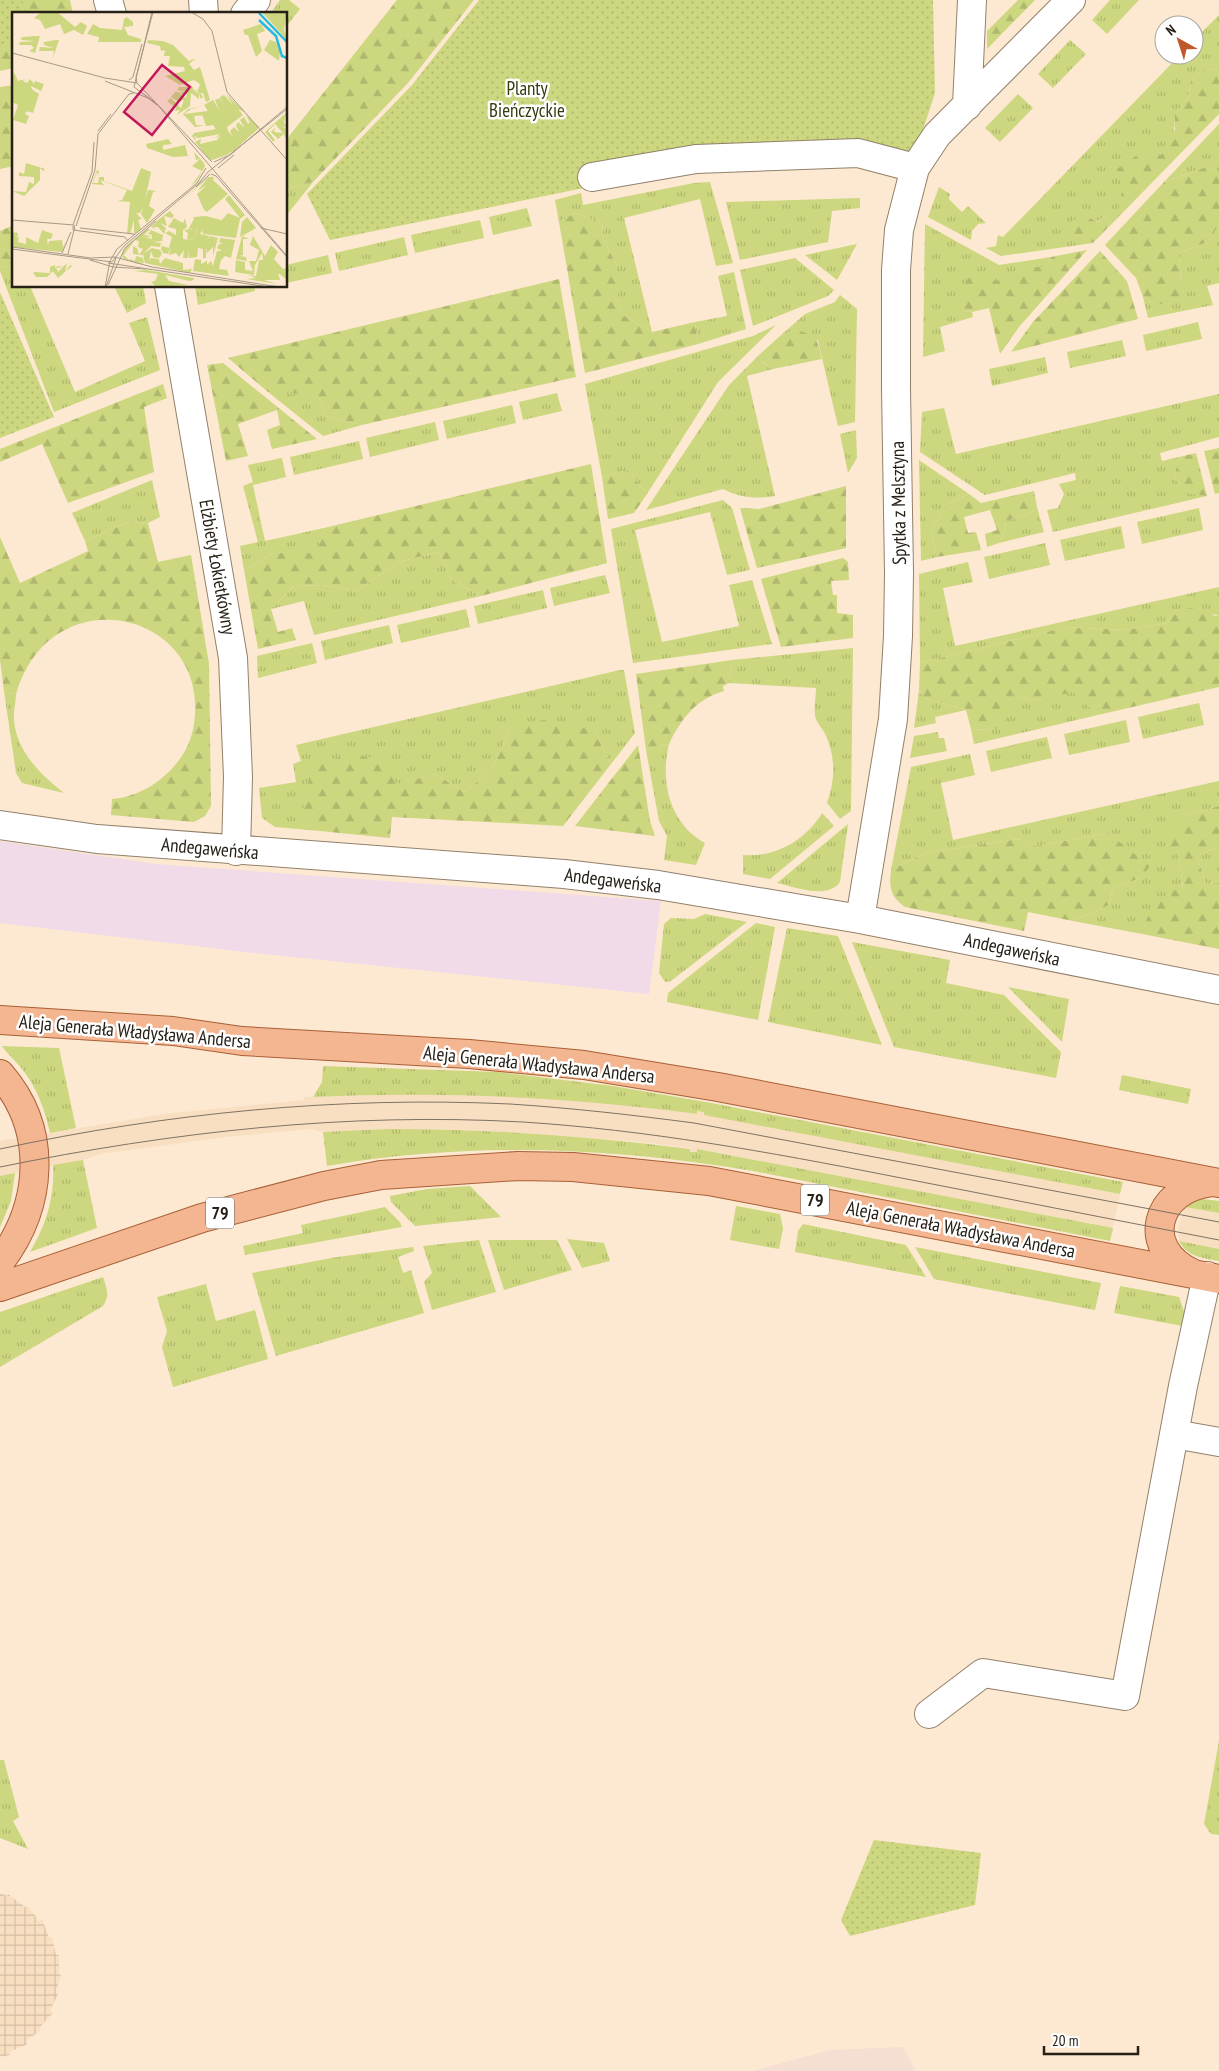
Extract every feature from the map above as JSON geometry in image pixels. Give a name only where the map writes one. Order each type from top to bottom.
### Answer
[{"type":"main road","name":"Aleja Generała Władysława Andersa","points":[[0,1020],[173,1031],[242,1041],[469,1054],[584,1065],[700,1083],[1216,1183]]},
{"type":"main road","points":[[0,1074],[24,1114],[32,1142],[34,1190],[25,1219],[10,1249],[0,1262]]},
{"type":"main road","name":"Aleja Generała Władysława Andersa","points":[[0,1287],[202,1218],[324,1186],[381,1175],[518,1166],[598,1169],[709,1181],[1207,1276]]},
{"type":"main road","points":[[1207,1276],[1178,1265],[1166,1250],[1160,1228],[1160,1217],[1167,1205],[1182,1192],[1216,1183]]},
{"type":"street","points":[[246,12],[256,0]]},
{"type":"street","points":[[967,106],[972,0]]},
{"type":"street","name":"Spytka z Melsztyna","points":[[860,919],[893,719],[899,573],[896,270],[899,230],[915,168],[937,135],[1071,0]]},
{"type":"street","points":[[592,177],[696,159],[848,153],[858,153],[915,168]]},
{"type":"street","name":"Elżbiety Łokietkówny","points":[[169,288],[233,658],[238,777],[236,850]]},
{"type":"street","name":"Andegaweńska","points":[[0,825],[97,838],[564,874],[671,887],[860,919],[1219,990]]},
{"type":"street","points":[[930,1714],[982,1673],[1125,1696],[1174,1434],[1207,1276]]},
{"type":"street","points":[[1174,1434],[1219,1442]]},
{"type":"shaded area","points":[[0,841],[156,864],[661,901],[649,994],[245,952],[0,923]]},
{"type":"shaded area","points":[[377,1094],[509,1096],[616,1104],[697,1114],[697,1111],[704,1112],[704,1115],[1120,1194],[1113,1228],[698,1149],[697,1152],[690,1152],[690,1148],[631,1141],[445,1129],[323,1132],[310,1129],[227,1137],[100,1154],[83,1160],[0,1176],[0,1141],[164,1114],[304,1100],[304,1097]]},
{"type":"shaded area","points":[[1185,1207],[1219,1213],[1219,1249],[1179,1241],[1178,1228]]},
{"type":"shaded area","points":[[0,1893],[7,1896],[8,1894],[25,1907],[28,1906],[39,1921],[42,1919],[49,1937],[52,1937],[56,1955],[59,1955],[59,1974],[61,1975],[56,1992],[58,1994],[50,2011],[53,2013],[40,2027],[41,2030],[26,2041],[28,2044],[10,2052],[10,2055],[0,2057]]},
{"type":"shaded area","points":[[903,2047],[916,2071],[753,2071],[830,2050]]},
{"type":"green space","points":[[0,0],[70,0],[73,12],[12,12],[12,68],[0,71]]},
{"type":"green space","points":[[0,0],[22,0],[25,12],[12,12],[12,45],[0,47]]},
{"type":"green space","points":[[280,0],[289,0],[300,9],[288,24],[288,12],[271,12]]},
{"type":"green space","points":[[397,0],[474,0],[408,83],[313,182],[288,188],[288,137]]},
{"type":"green space","name":"Planty Bieńczyckie","points":[[479,0],[933,0],[935,93],[915,154],[662,172],[330,240],[307,194],[412,85]]},
{"type":"green space","points":[[1018,0],[1035,0],[987,49],[987,31]]},
{"type":"green space","points":[[1110,0],[1139,0],[1107,34],[1092,20]]},
{"type":"green space","points":[[1219,15],[1219,63],[1214,69],[1203,71],[1191,79],[1188,98],[1175,114],[1174,127],[1166,148],[1150,166],[1122,190],[1120,208],[1074,235],[1089,239],[1093,243],[1001,256],[986,248],[996,246],[998,235],[1003,237],[1170,65],[1204,65],[1204,30]]},
{"type":"green space","points":[[1070,40],[1086,54],[1053,88],[1038,74]]},
{"type":"green space","points":[[1219,63],[1219,114],[1093,243],[1088,239],[1074,235],[1071,222],[1082,214],[1097,222],[1119,208],[1122,190],[1117,169],[1146,149],[1161,155],[1175,129],[1175,114],[1188,98],[1191,79],[1203,71],[1214,69]]},
{"type":"green space","points":[[12,85],[12,166],[0,169],[0,87]]},
{"type":"green space","points":[[1018,94],[1033,108],[1000,142],[985,128]]},
{"type":"green space","points":[[1219,124],[1219,172],[1206,167],[1164,182]]},
{"type":"green space","points":[[1206,167],[1219,172],[1219,223],[1210,241],[1179,253],[1181,283],[1179,297],[1158,305],[1143,297],[1136,278],[1105,245],[1164,182]]},
{"type":"green space","points":[[313,182],[288,213],[288,188]]},
{"type":"green space","points":[[710,182],[733,263],[716,266],[700,199],[624,218],[652,332],[621,314],[617,292],[617,266],[603,238],[602,223],[575,213],[559,222],[555,200],[581,193],[583,205],[694,183]]},
{"type":"green space","points":[[939,187],[950,194],[949,199],[962,212],[968,206],[986,223],[978,224],[972,231],[971,240],[928,217]]},
{"type":"green space","points":[[860,198],[860,208],[832,211],[828,242],[740,260],[726,202]]},
{"type":"green space","points":[[527,208],[532,226],[493,235],[489,217]]},
{"type":"green space","points":[[575,213],[602,223],[603,238],[617,266],[617,292],[621,314],[652,332],[695,322],[698,344],[585,373],[559,222]]},
{"type":"green space","points":[[480,220],[484,238],[415,253],[411,235]]},
{"type":"green space","points":[[1219,223],[1219,283],[1207,286],[1213,305],[1148,318],[1143,297],[1158,305],[1181,283],[1179,253],[1210,241]]},
{"type":"green space","points":[[925,224],[999,265],[1051,257],[1046,267],[1027,267],[997,282],[963,311],[972,312],[973,317],[940,327],[945,351],[923,357]]},
{"type":"green space","points":[[12,226],[12,264],[0,268],[0,231]]},
{"type":"green space","points":[[404,237],[408,255],[339,271],[335,253]]},
{"type":"green space","points":[[857,244],[837,280],[805,255]]},
{"type":"green space","points":[[1087,250],[1019,327],[1000,354],[989,308],[972,312],[963,311],[957,300],[971,274],[997,281],[1027,267],[1046,267],[1051,257]]},
{"type":"green space","points":[[1100,251],[1127,281],[1138,319],[1011,352],[1033,322]]},
{"type":"green space","points":[[328,255],[332,273],[288,283],[288,265]]},
{"type":"green space","points":[[795,258],[834,290],[828,296],[753,326],[740,270]]},
{"type":"green space","points":[[12,264],[12,288],[31,288],[75,392],[145,361],[129,323],[147,317],[160,370],[54,412],[0,268]]},
{"type":"green space","points":[[734,272],[746,329],[698,344],[695,322],[727,316],[718,276]]},
{"type":"green space","points":[[559,279],[576,377],[362,425],[326,416],[319,398],[289,392],[268,392],[228,358]]},
{"type":"green space","points":[[115,288],[143,288],[146,303],[127,313]]},
{"type":"green space","points":[[195,288],[254,288],[255,291],[198,305]]},
{"type":"green space","points":[[0,292],[54,417],[0,438]]},
{"type":"green space","points":[[840,295],[857,309],[855,422],[838,426],[818,341],[795,330],[780,336],[805,314],[835,302]]},
{"type":"green space","points":[[1198,322],[1202,339],[1146,351],[1143,335]]},
{"type":"green space","points":[[776,325],[718,382],[647,494],[628,470],[602,477],[585,384],[753,336]]},
{"type":"green space","points":[[795,330],[815,338],[822,359],[773,369],[762,362],[758,356],[780,336]]},
{"type":"green space","points":[[1122,340],[1126,356],[1070,368],[1067,352]]},
{"type":"green space","points":[[758,356],[762,362],[773,369],[747,376],[775,496],[748,497],[723,489],[646,510],[729,385]]},
{"type":"green space","points":[[1045,357],[1048,373],[992,386],[989,369]]},
{"type":"green space","points":[[223,363],[317,439],[272,449],[267,430],[280,425],[277,410],[238,424],[248,456],[226,461],[207,365]]},
{"type":"green space","points":[[163,384],[167,398],[144,407],[154,472],[68,503],[42,444],[0,462],[0,449]]},
{"type":"green space","points":[[289,391],[319,398],[326,416],[362,425],[323,436],[268,392]]},
{"type":"green space","points":[[557,393],[562,411],[523,420],[519,402]]},
{"type":"green space","points":[[1219,394],[1219,437],[1160,453],[1162,461],[1179,457],[1174,478],[1186,492],[1207,496],[1053,532],[1047,510],[1058,508],[1064,494],[1059,484],[1076,480],[1075,473],[985,495],[920,452],[922,412],[944,408],[956,454]]},
{"type":"green space","points":[[512,405],[516,423],[447,439],[443,421]]},
{"type":"green space","points":[[435,422],[439,440],[370,457],[366,438]]},
{"type":"green space","points":[[856,430],[857,458],[848,473],[840,434]]},
{"type":"green space","points":[[359,441],[363,459],[294,475],[290,457]]},
{"type":"green space","points":[[1219,448],[1219,493],[1215,494],[1204,451]]},
{"type":"green space","points":[[1196,453],[1207,496],[1186,493],[1174,478],[1179,457]]},
{"type":"green space","points":[[282,458],[286,477],[253,485],[265,541],[324,528],[318,553],[274,553],[244,570],[240,546],[258,542],[243,486],[253,482],[248,465]]},
{"type":"green space","points":[[919,460],[969,494],[947,504],[931,531],[937,557],[921,561]]},
{"type":"green space","points":[[591,464],[607,563],[481,596],[452,580],[439,552],[399,562],[356,591],[323,585],[294,586],[271,609],[278,632],[292,628],[296,640],[258,649],[244,570],[274,553],[317,553],[324,528]]},
{"type":"green space","points":[[628,470],[647,494],[634,513],[608,519],[602,477]]},
{"type":"green space","points":[[152,480],[160,517],[148,523],[131,521],[85,541],[72,513]]},
{"type":"green space","points":[[846,486],[846,548],[757,568],[740,508],[759,509]]},
{"type":"green space","points":[[1034,491],[1037,507],[1031,513],[1006,521],[1005,530],[999,543],[987,547],[985,534],[997,530],[990,510],[964,517],[968,533],[976,532],[981,550],[937,557],[931,531],[947,504],[969,494],[981,503]]},
{"type":"green space","points":[[723,500],[732,508],[750,570],[727,575],[710,512],[635,530],[662,642],[739,626],[729,585],[752,580],[772,644],[633,663],[611,529]]},
{"type":"green space","points":[[1037,507],[1044,532],[999,543],[1005,530],[1006,521],[1031,513]]},
{"type":"green space","points":[[1199,508],[1203,530],[1142,544],[1137,522]]},
{"type":"green space","points":[[131,521],[148,523],[158,562],[191,555],[209,664],[211,806],[205,816],[194,822],[111,815],[112,799],[122,798],[148,788],[170,771],[184,753],[190,741],[193,728],[195,715],[191,679],[175,651],[151,631],[121,621],[90,621],[59,633],[34,657],[16,694],[4,691],[0,660],[0,537],[20,583],[88,551],[85,541]]},
{"type":"green space","points":[[1121,526],[1125,548],[1065,561],[1060,540]]},
{"type":"green space","points":[[1045,543],[1050,565],[989,579],[984,557]]},
{"type":"green space","points":[[439,552],[452,580],[481,596],[314,635],[304,601],[271,609],[294,586],[323,585],[356,591],[399,562]]},
{"type":"green space","points":[[843,558],[848,562],[849,580],[831,581],[833,595],[837,595],[837,613],[853,615],[853,638],[781,647],[761,579]]},
{"type":"green space","points":[[968,562],[973,582],[943,588],[955,646],[1219,587],[1219,615],[1177,610],[1167,623],[1125,630],[1067,627],[920,663],[919,574]]},
{"type":"green space","points":[[605,575],[610,593],[554,606],[550,588]]},
{"type":"green space","points":[[543,590],[547,608],[478,624],[474,606]]},
{"type":"green space","points":[[1200,607],[1215,616],[1219,615],[1219,687],[1098,715],[1073,692],[1033,701],[1014,694],[1008,701],[1007,721],[993,730],[971,729],[966,710],[925,698],[919,691],[920,663],[1067,627],[1125,630],[1167,623],[1177,610]]},
{"type":"green space","points":[[466,609],[470,627],[401,643],[397,625]]},
{"type":"green space","points":[[389,625],[393,643],[325,660],[321,641]]},
{"type":"green space","points":[[312,643],[317,663],[258,678],[257,656]]},
{"type":"green space","points":[[853,648],[851,811],[840,819],[827,803],[832,786],[833,761],[825,734],[815,716],[816,688],[729,683],[732,660]]},
{"type":"green space","points":[[732,660],[729,683],[723,686],[724,691],[705,699],[690,711],[669,744],[646,750],[636,674]]},
{"type":"green space","points":[[624,670],[635,733],[611,764],[594,730],[509,731],[491,771],[464,792],[435,774],[303,810],[320,831],[275,827],[262,818],[259,788],[296,782],[293,764],[301,761],[296,745]]},
{"type":"green space","points":[[4,691],[16,694],[14,721],[16,732],[25,753],[47,779],[64,793],[22,783],[16,773]]},
{"type":"green space","points":[[919,691],[925,698],[966,710],[935,717],[936,723],[914,728]]},
{"type":"green space","points":[[1073,691],[1098,715],[974,744],[971,729],[993,730],[1008,701],[1014,694],[1033,701]]},
{"type":"green space","points":[[1199,703],[1204,725],[1143,739],[1138,717]]},
{"type":"green space","points":[[543,720],[594,730],[611,764],[563,826],[392,817],[390,838],[320,831],[303,811],[311,766],[349,755],[384,759],[397,784],[435,774],[464,792],[491,771],[509,731]]},
{"type":"green space","points":[[1126,720],[1130,742],[1069,755],[1064,734]]},
{"type":"green space","points":[[938,732],[939,738],[944,738],[947,751],[910,758],[914,736]]},
{"type":"green space","points":[[1047,737],[1052,758],[991,772],[986,751]]},
{"type":"green space","points":[[669,744],[666,772],[670,800],[675,813],[683,824],[693,835],[705,843],[696,865],[664,860],[667,836],[659,821],[646,750]]},
{"type":"green space","points":[[638,745],[650,821],[655,836],[575,826]]},
{"type":"green space","points":[[970,754],[975,775],[941,783],[953,840],[1219,781],[1219,806],[1184,816],[1179,857],[1183,889],[1147,918],[1142,934],[1073,921],[1109,905],[1113,888],[1141,878],[1108,833],[1036,846],[1018,839],[926,853],[891,870],[911,767]]},
{"type":"green space","points":[[1219,806],[1219,846],[1197,856],[1206,884],[1219,883],[1219,949],[1142,934],[1147,918],[1168,892],[1183,888],[1179,857],[1164,841],[1184,816]]},
{"type":"green space","points":[[822,813],[834,826],[770,879],[743,874],[743,855],[767,854],[789,845],[807,831]]},
{"type":"green space","points":[[848,824],[840,882],[834,887],[827,890],[810,891],[777,883]]},
{"type":"green space","points":[[1108,833],[1150,866],[1141,878],[1113,888],[1109,905],[1073,921],[1028,912],[1024,931],[905,907],[893,895],[890,882],[891,870],[926,853],[1018,839],[1036,846]]},
{"type":"green space","points":[[1219,846],[1219,883],[1206,884],[1197,856]]},
{"type":"green space","points":[[705,914],[747,922],[671,981],[665,982],[659,973],[664,924],[671,918],[694,919]]},
{"type":"green space","points":[[756,923],[775,927],[758,1020],[667,1002],[668,993]]},
{"type":"green space","points":[[787,928],[838,936],[882,1045],[768,1022]]},
{"type":"green space","points":[[852,942],[950,960],[946,983],[1004,995],[1061,1052],[1056,1078],[894,1047]]},
{"type":"green space","points":[[1008,987],[1069,999],[1062,1042]]},
{"type":"green space","points":[[2,1046],[59,1048],[76,1128],[50,1133],[46,1116],[32,1084]]},
{"type":"green space","points":[[323,1066],[498,1072],[613,1086],[1123,1182],[1120,1194],[704,1115],[704,1112],[697,1111],[697,1114],[602,1103],[458,1095],[313,1097],[322,1082]]},
{"type":"green space","points":[[1122,1075],[1191,1089],[1188,1104],[1119,1090]]},
{"type":"green space","points":[[388,1129],[464,1130],[539,1134],[652,1144],[690,1149],[690,1152],[697,1152],[697,1149],[1113,1228],[1110,1241],[753,1171],[700,1163],[594,1152],[487,1150],[380,1158],[327,1166],[323,1132]]},
{"type":"green space","points":[[83,1160],[97,1228],[30,1252],[41,1232],[51,1199],[53,1165]]},
{"type":"green space","points":[[15,1173],[11,1201],[0,1227],[0,1176]]},
{"type":"green space","points":[[470,1186],[501,1217],[415,1226],[391,1202],[390,1196],[427,1189]]},
{"type":"green space","points":[[1203,1199],[1219,1201],[1219,1213],[1185,1207],[1194,1201]]},
{"type":"green space","points":[[736,1206],[780,1214],[783,1228],[779,1249],[730,1240]]},
{"type":"green space","points":[[385,1207],[400,1222],[402,1227],[245,1255],[243,1246],[303,1233],[301,1225]]},
{"type":"green space","points":[[803,1224],[906,1245],[926,1277],[795,1252],[798,1231]]},
{"type":"green space","points":[[567,1239],[604,1243],[610,1261],[582,1268]]},
{"type":"green space","points":[[479,1240],[496,1292],[432,1310],[424,1282],[432,1273],[423,1246]]},
{"type":"green space","points":[[488,1240],[557,1240],[572,1270],[504,1290]]},
{"type":"green space","points":[[1179,1241],[1219,1249],[1219,1261],[1191,1254]]},
{"type":"green space","points":[[413,1247],[414,1251],[398,1257],[403,1273],[411,1270],[424,1313],[276,1356],[252,1273],[337,1257]]},
{"type":"green space","points":[[915,1247],[1101,1283],[1095,1310],[934,1279]]},
{"type":"green space","points":[[103,1277],[107,1296],[103,1306],[0,1367],[0,1312]]},
{"type":"green space","points":[[206,1284],[216,1321],[255,1310],[268,1359],[173,1387],[162,1347],[167,1331],[157,1297]]},
{"type":"green space","points":[[1120,1286],[1179,1297],[1185,1314],[1182,1326],[1114,1313]]},
{"type":"green space","points":[[1219,1741],[1219,1835],[1211,1834],[1204,1824]]},
{"type":"green space","points":[[0,1760],[4,1760],[19,1817],[13,1821],[28,1849],[0,1838]]},
{"type":"green space","points":[[874,1840],[981,1853],[975,1905],[850,1936],[841,1920]]},
{"type":"tram line","points":[[0,1149],[126,1126],[253,1110],[382,1103],[510,1104],[694,1123],[1219,1222]]},
{"type":"tram line","points":[[0,1167],[130,1144],[260,1128],[391,1120],[523,1122],[616,1130],[754,1150],[1219,1240]]}]
